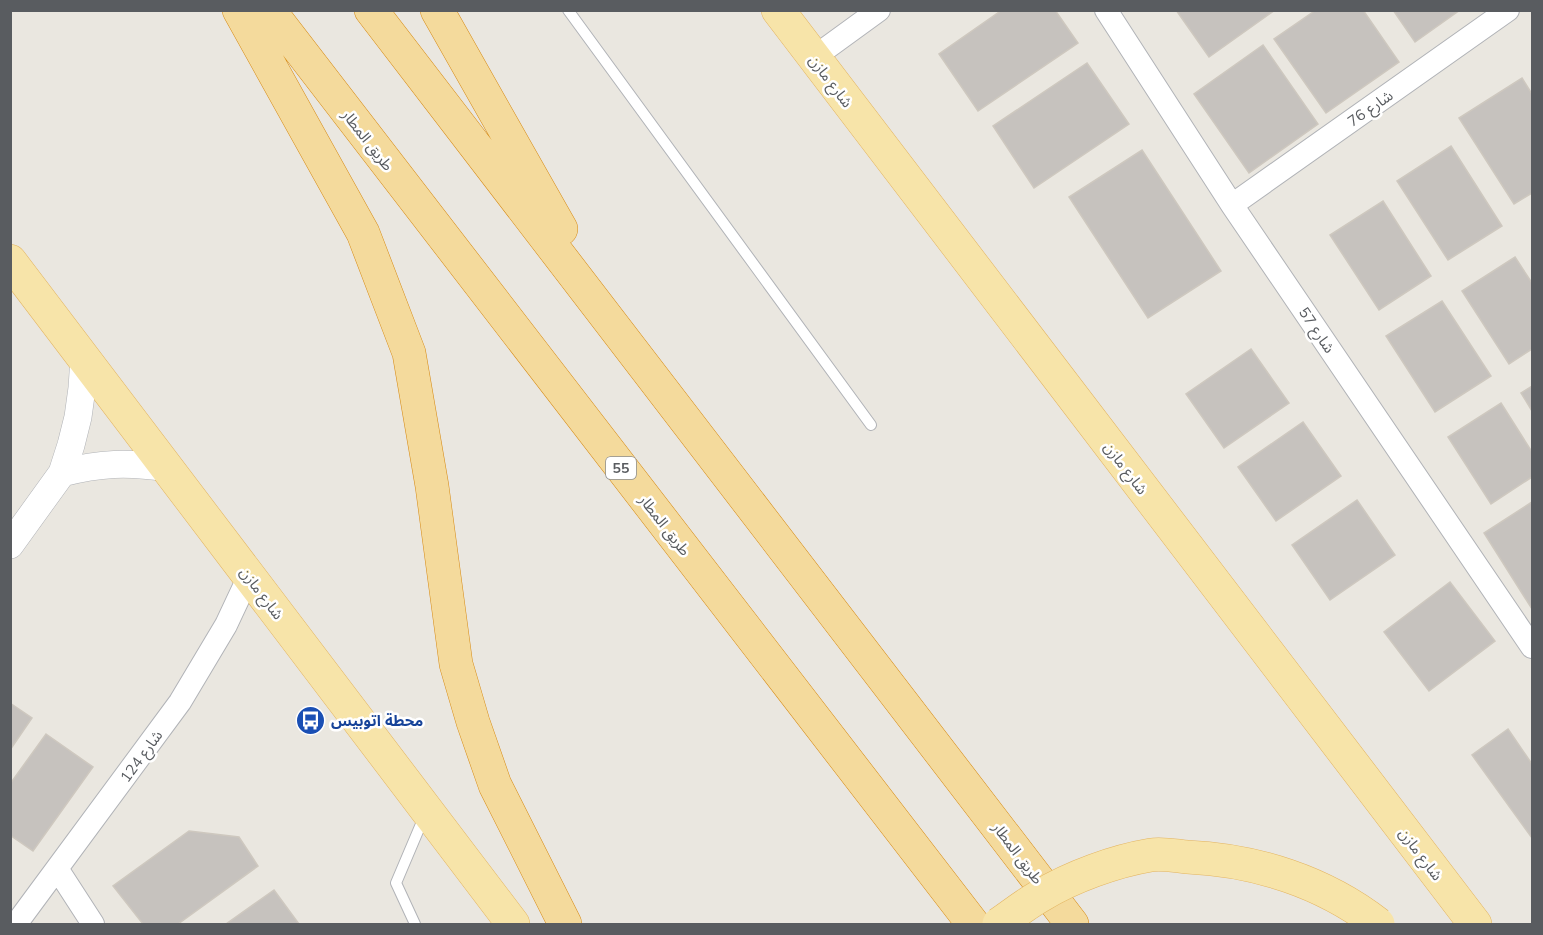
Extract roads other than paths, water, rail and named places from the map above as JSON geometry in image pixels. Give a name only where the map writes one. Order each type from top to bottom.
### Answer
[{"type":"highway","points":[[239,10],[363,233],[409,353],[432,486],[456,664],[495,785],[565,924]]},
{"type":"highway","name":"طريق المطار","points":[[269,10],[973,924]]},
{"type":"highway","name":"طريق المطار","points":[[371,10],[1072,924]]},
{"type":"highway","points":[[437,10],[618,330]]},
{"type":"main road","name":"شارع مازن","points":[[778,10],[1474,924]]},
{"type":"main road","name":"شارع مازن","points":[[10,261],[513,924]]},
{"type":"main road","points":[[999,924],[1041,895],[1095,870],[1153,855],[1201,857],[1252,864],[1309,884],[1359,910],[1378,924]]},
{"type":"street","points":[[813,58],[879,10]]},
{"type":"street","name":"شارع 57","points":[[1106,10],[1232,204],[1533,647]]},
{"type":"street","name":"شارع 76","points":[[1232,204],[1508,10]]},
{"type":"street","points":[[10,545],[62,473],[78,417],[84,358]]},
{"type":"street","points":[[62,473],[87,466],[114,463],[167,468]]},
{"type":"street","name":"شارع 124","points":[[16,924],[180,702],[226,625],[249,576]]},
{"type":"street","points":[[58,870],[93,924]]},
{"type":"lane","points":[[568,10],[871,424]]},
{"type":"lane","points":[[415,924],[396,883],[427,811]]},
{"type":"place","name":"محطة اتوبيس","points":[[310,720]]}]
